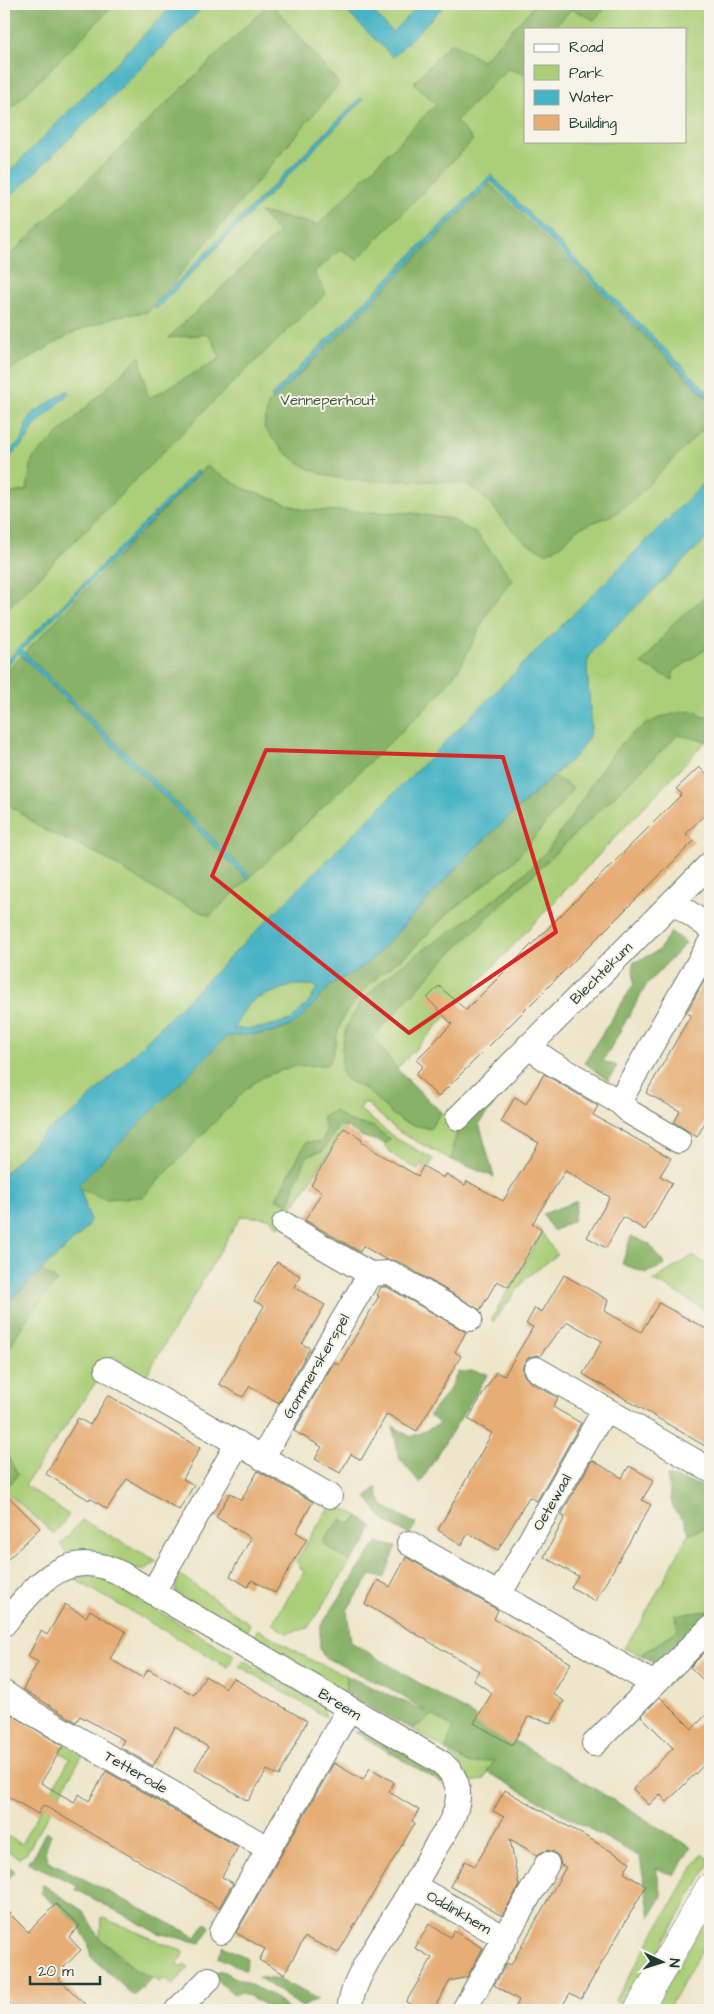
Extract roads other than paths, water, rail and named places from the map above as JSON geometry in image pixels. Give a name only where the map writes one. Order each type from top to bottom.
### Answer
[{"type":"street","name":"Blechtekum","points":[[458,1118],[710,864]]},
{"type":"street","points":[[674,900],[710,928]]},
{"type":"street","points":[[619,1102],[710,942]]},
{"type":"street","points":[[528,1046],[550,1062],[619,1102],[631,1113],[679,1141]]},
{"type":"street","points":[[284,1224],[370,1274],[390,1273],[470,1318]]},
{"type":"street","name":"Gommerskerspel","points":[[262,1458],[370,1274]]},
{"type":"street","points":[[107,1369],[330,1496]]},
{"type":"street","points":[[536,1369],[710,1470]]},
{"type":"street","name":"Oetewaal","points":[[499,1595],[605,1409]]},
{"type":"street","points":[[153,1592],[238,1444]]},
{"type":"street","points":[[409,1543],[654,1684]]},
{"type":"street","name":"Breem","points":[[4,1624],[38,1584],[56,1571],[68,1566],[87,1563],[113,1569],[442,1763],[453,1774],[458,1795],[455,1812],[414,1886],[360,1976],[349,2010]]},
{"type":"street","points":[[594,1744],[710,1628]]},
{"type":"street","name":"Tetterode","points":[[4,1693],[33,1713],[269,1849]]},
{"type":"street","points":[[221,1932],[349,1709]]},
{"type":"street","name":"Oddinkhem","points":[[464,2010],[547,1864]]},
{"type":"street","name":"Oddinkhem","points":[[414,1886],[505,1938]]},
{"type":"street","points":[[638,2010],[710,1887]]},
{"type":"street","points":[[178,2010],[208,1979]]},
{"type":"water","points":[[174,4],[206,4],[4,203],[4,177]]},
{"type":"water","points":[[339,4],[366,4],[392,32],[420,4],[446,4],[393,57]]},
{"type":"water","points":[[360,98],[363,100],[156,309],[153,306]]},
{"type":"water","points":[[491,175],[710,394],[710,400],[491,181],[274,399],[272,398],[271,396]]},
{"type":"water","points":[[68,390],[70,392],[33,428],[27,440],[4,463],[4,457],[23,438],[31,415]]},
{"type":"water","points":[[197,470],[199,473],[22,650],[250,876],[247,879],[19,653],[4,668],[4,663]]},
{"type":"water","points":[[710,477],[710,535],[614,628],[588,659],[591,728],[588,738],[577,754],[476,847],[377,954],[364,966],[332,984],[299,1020],[290,1026],[271,1033],[227,1036],[79,1184],[90,1220],[85,1230],[4,1305],[4,1174],[43,1134],[75,1112]],"holes":[[[293,985],[312,985],[317,988],[315,993],[291,1020],[261,1028],[233,1029],[247,1006],[255,999]]]},
{"type":"park label","name":"Venneperhout","points":[[328,400]]}]
